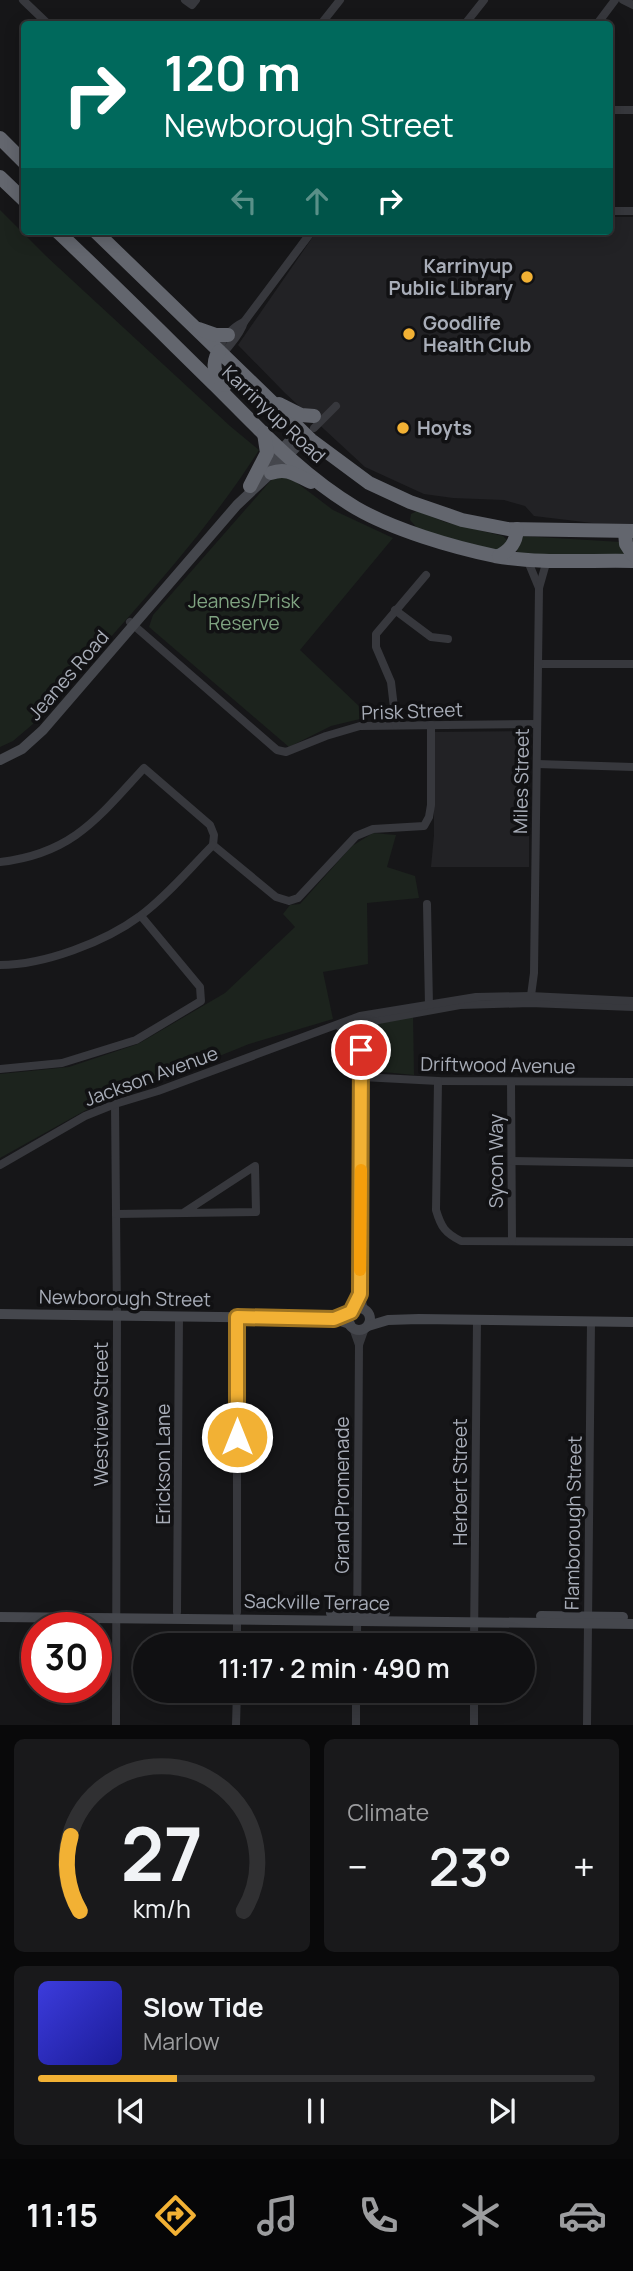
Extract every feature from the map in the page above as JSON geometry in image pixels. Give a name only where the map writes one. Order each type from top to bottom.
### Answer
[{"type":"highway","points":[[0,138],[21,159]]},
{"type":"highway","points":[[0,177],[21,197]]},
{"type":"highway","name":"Karrinyup Road","points":[[61,235],[284,453],[354,507],[376,519],[455,546],[499,556],[547,560],[633,561]]},
{"type":"highway","name":"Karrinyup Road","points":[[99,235],[271,401],[301,415],[309,427],[362,479],[396,497],[462,520],[517,530],[629,531]]},
{"type":"highway","points":[[125,296],[198,355],[219,351]]},
{"type":"highway","points":[[198,329],[216,335],[228,335]]},
{"type":"highway","points":[[219,351],[213,364],[217,376],[244,406],[249,419]]},
{"type":"highway","points":[[250,486],[267,453],[264,433]]},
{"type":"highway","points":[[271,473],[286,470],[318,485],[338,501],[354,507]]},
{"type":"highway","points":[[417,533],[406,520],[405,513],[413,508],[428,508]]},
{"type":"highway","points":[[499,556],[512,547],[517,530]]},
{"type":"highway","points":[[629,531],[626,544],[633,555]]},
{"type":"main road","name":"Jeanes Road","points":[[237,505],[250,486],[309,427]]},
{"type":"main road","name":"Jeanes Road","points":[[0,760],[22,749],[43,730],[133,624],[145,605],[152,601],[237,505],[271,473],[284,453]]},
{"type":"main road","name":"Jeanes Road","points":[[0,754],[18,745],[36,730],[133,624]]},
{"type":"main road","name":"Newborough Street","points":[[0,1314],[334,1319],[360,1311],[388,1320]]},
{"type":"main road","points":[[351,1326],[349,1319],[360,1311],[370,1319],[366,1327]]},
{"type":"main road","name":"Newborough Street","points":[[334,1319],[359,1330],[388,1320],[633,1322]]},
{"type":"main road","name":"Sackville Terrace","points":[[0,1611],[237,1615]]},
{"type":"main road","name":"Sackville Terrace","points":[[0,1617],[237,1615],[588,1620],[633,1624]]},
{"type":"main road","name":"Sackville Terrace","points":[[588,1620],[633,1617]]},
{"type":"street","points":[[23,0],[45,21]]},
{"type":"street","points":[[186,0],[192,5],[196,0]]},
{"type":"street","points":[[323,21],[340,0]]},
{"type":"street","points":[[467,21],[484,0]]},
{"type":"street","points":[[599,21],[615,0]]},
{"type":"street","points":[[623,0],[633,5]]},
{"type":"street","points":[[613,110],[633,110]]},
{"type":"street","points":[[613,211],[633,211]]},
{"type":"street","points":[[244,322],[235,326],[220,345],[219,351],[226,351],[242,330],[244,322],[309,235]]},
{"type":"street","points":[[309,427],[336,406]]},
{"type":"street","name":"Miles Street","points":[[527,559],[539,588]]},
{"type":"street","name":"Miles Street","points":[[535,999],[539,588],[547,560]]},
{"type":"street","points":[[396,725],[391,682],[376,647],[376,634],[426,575]]},
{"type":"street","points":[[395,610],[431,637],[448,639]]},
{"type":"street","name":"Prisk Street","points":[[133,624],[277,750],[293,750],[360,726],[537,724]]},
{"type":"street","points":[[538,664],[633,664]]},
{"type":"street","points":[[213,845],[276,897],[289,901],[298,898],[356,836],[373,829],[424,826],[431,805],[430,725]]},
{"type":"street","points":[[537,764],[633,766]]},
{"type":"street","points":[[0,862],[43,854],[77,836],[144,768],[210,825],[214,835],[213,845],[141,916],[109,935],[58,955],[0,965]]},
{"type":"street","points":[[427,904],[429,1006]]},
{"type":"street","points":[[0,1069],[61,1063],[136,1040],[201,1001],[200,987],[141,916]]},
{"type":"street","name":"Jackson Avenue","points":[[0,1165],[85,1116],[320,1030],[460,998],[633,1000]]},
{"type":"street","name":"Jackson Avenue","points":[[535,999],[633,1007]]},
{"type":"street","points":[[360,1020],[360,1311]]},
{"type":"street","name":"Driftwood Avenue","points":[[362,1077],[438,1081],[633,1082]]},
{"type":"street","points":[[438,1081],[436,1210],[441,1227],[449,1235],[461,1241],[633,1242]]},
{"type":"street","name":"Sycon Way","points":[[511,1082],[512,1241]]},
{"type":"street","name":"Westview Street","points":[[115,1104],[116,1725]]},
{"type":"street","points":[[512,1161],[633,1163]]},
{"type":"street","points":[[116,1214],[256,1212],[255,1166],[183,1213]]},
{"type":"street","name":"Erickson Lane","points":[[177,1612],[179,1316]]},
{"type":"street","points":[[237,1317],[237,1633]]},
{"type":"street","name":"Herbert Street","points":[[474,1633],[477,1320]]},
{"type":"street","name":"Flamborough Street","points":[[587,1725],[591,1321]]},
{"type":"street","name":"Grand Promenade","points":[[351,1326],[359,1345]]},
{"type":"street","name":"Grand Promenade","points":[[357,1633],[359,1345],[366,1327]]},
{"type":"street","points":[[236,1725],[237,1703]]},
{"type":"street","points":[[356,1703],[356,1725]]},
{"type":"street","points":[[474,1703],[474,1725]]},
{"type":"shaded area","points":[[613,217],[633,217],[633,524],[609,525],[534,516],[525,506],[504,500],[424,494],[365,467],[238,345],[314,235],[613,235]]},
{"type":"shaded area","points":[[526,731],[529,738],[529,867],[431,867],[434,835],[434,732]]},
{"type":"green space","points":[[0,210],[21,231],[21,235],[25,235],[259,450],[208,522],[151,591],[33,724],[13,741],[0,747]]},
{"type":"green space","name":"Jeanes/Prisk Reserve","points":[[280,470],[333,510],[393,538],[300,650],[361,708],[364,718],[331,726],[289,747],[149,627],[153,615]]},
{"type":"green space","points":[[417,511],[445,522],[503,536],[509,542],[501,552],[419,530],[410,520],[411,514]]},
{"type":"green space","points":[[521,536],[621,542],[627,557],[516,555]]},
{"type":"green space","points":[[373,833],[396,835],[387,867],[415,876],[419,898],[367,903],[368,964],[323,972],[333,1019],[249,1044],[86,1110],[0,1158],[0,1074],[69,1067],[138,1044],[225,993],[295,927],[283,914],[290,905],[300,904],[352,846]]},
{"type":"green space","points":[[413,1014],[414,1075],[363,1070],[364,1024]]},
{"type":"slow traffic","points":[[360,1270],[361,1170]]},
{"type":"place","name":"Karrinyup Public Library","points":[[527,277]]},
{"type":"place","name":"Goodlife Health Club","points":[[409,334]]},
{"type":"place","name":"Hoyts","points":[[403,428]]},
{"type":"route","points":[[237,1437],[237,1317],[334,1319],[354,1310],[360,1294],[361,1050]]}]
